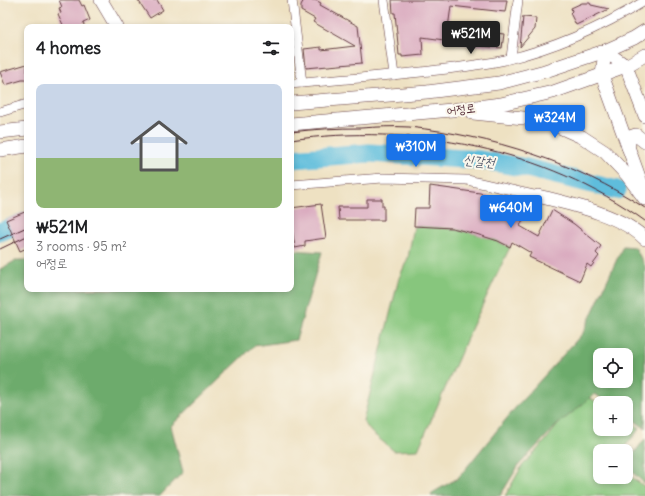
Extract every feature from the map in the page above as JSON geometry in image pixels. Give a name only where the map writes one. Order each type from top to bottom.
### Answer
[{"type":"main road","points":[[101,0],[115,24]]},
{"type":"main road","name":"어정로","points":[[294,103],[427,92],[499,83],[545,71],[605,51],[634,38],[645,31]]},
{"type":"main road","points":[[645,116],[626,66],[605,51],[602,75],[645,195]]},
{"type":"main road","name":"어정로","points":[[294,124],[452,110],[501,104],[553,92],[626,66],[645,56]]},
{"type":"main road","points":[[452,110],[544,120],[582,137],[605,152],[627,175],[645,199]]},
{"type":"main road","points":[[0,132],[24,129]]},
{"type":"main road","points":[[628,147],[630,137],[636,135],[645,142]]},
{"type":"main road","points":[[0,150],[24,146]]},
{"type":"main road","points":[[538,196],[613,218],[638,231],[645,239]]},
{"type":"street","points":[[292,0],[302,84]]},
{"type":"street","points":[[384,0],[394,75]]},
{"type":"street","points":[[511,58],[518,0]]},
{"type":"street","points":[[294,84],[394,75],[479,65],[511,58],[532,52],[594,29],[645,1]]},
{"type":"street","points":[[0,112],[24,105]]},
{"type":"street","points":[[294,185],[383,178],[467,180],[538,196]]},
{"type":"green space","points":[[414,226],[474,233],[498,241],[510,247],[472,327],[418,450],[394,451],[371,432],[363,421],[399,278],[408,258]]},
{"type":"green space","points":[[623,246],[635,247],[645,266],[645,428],[633,420],[633,396],[598,396],[595,394],[557,425],[519,465],[500,496],[431,496],[432,493],[458,478],[516,407],[583,333]]},
{"type":"green space","points":[[294,250],[322,252],[296,340],[254,346],[171,426],[183,472],[160,496],[0,496],[0,269],[17,260],[24,260],[24,292],[294,292]]},
{"type":"green space","points":[[590,398],[593,400],[593,436],[633,436],[633,424],[640,428],[627,444],[593,444],[593,484],[633,484],[633,478],[645,487],[645,496],[505,496],[522,466],[546,440],[559,423]]},
{"type":"green space","points":[[645,439],[645,484],[633,473],[633,454]]},
{"type":"building","points":[[59,0],[79,0],[82,6],[84,5],[90,20],[84,24],[63,24],[58,14],[61,13],[59,8],[62,7]]},
{"type":"building","points":[[138,0],[157,0],[163,10],[150,18]]},
{"type":"building","points":[[304,0],[315,0],[321,3],[320,5],[358,26],[362,63],[306,68],[304,49],[321,47],[321,50],[355,46],[313,22],[315,19],[301,11],[301,5]]},
{"type":"building","points":[[392,0],[507,0],[505,12],[451,6],[448,28],[504,34],[502,48],[459,44],[459,42],[422,37],[423,55],[402,57],[402,55],[399,55],[395,13],[393,13]]},
{"type":"building","points":[[582,3],[590,3],[591,5],[609,9],[576,25],[570,13],[572,11],[571,8]]},
{"type":"building","points":[[523,17],[536,18],[535,29],[520,47]]},
{"type":"building","points":[[24,65],[24,80],[5,85],[0,72]]},
{"type":"building","points":[[430,186],[480,193],[523,208],[527,210],[520,226],[539,237],[552,210],[574,224],[601,246],[596,253],[599,256],[591,267],[587,264],[580,281],[529,257],[531,253],[512,242],[510,247],[498,241],[452,228],[414,226],[415,208],[429,208]]},
{"type":"building","points":[[367,199],[382,199],[382,206],[384,206],[384,220],[339,220],[338,207],[367,207]]},
{"type":"building","points":[[321,204],[326,238],[305,241],[305,246],[295,248],[294,208]]},
{"type":"building","points":[[24,212],[24,249],[20,251],[6,220]]},
{"type":"waterway","name":"신갈천","points":[[294,159],[369,153],[480,160],[527,168],[617,190]]},
{"type":"waterway","name":"신갈천","points":[[0,232],[24,222]]},
{"type":"tram line","points":[[294,132],[326,129],[409,127],[471,137],[502,144],[561,165],[590,177],[645,208]]},
{"type":"tram line","points":[[294,140],[337,135],[383,135],[430,139],[476,147],[521,159],[565,175],[606,196],[645,221]]},
{"type":"tram line","points":[[0,239],[24,228]]},
{"type":"tram line","points":[[0,249],[24,237]]}]
